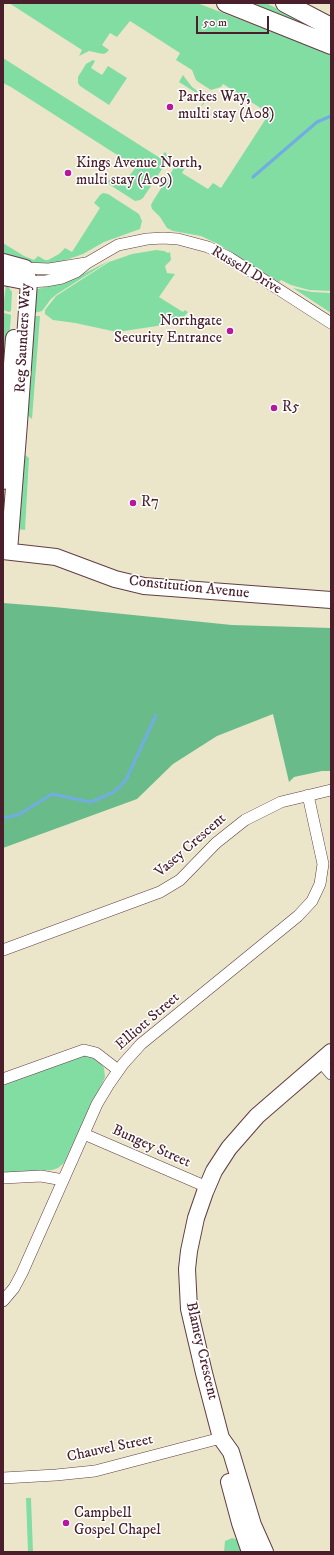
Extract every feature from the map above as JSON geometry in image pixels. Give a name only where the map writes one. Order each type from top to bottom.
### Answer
[{"type":"main road","points":[[226,3],[331,45]]},
{"type":"main road","points":[[285,3],[331,27]]},
{"type":"street","name":"Russell Drive","points":[[3,262],[19,277],[49,269],[87,263],[112,248],[133,241],[163,238],[196,243],[230,258],[331,323]]},
{"type":"street","name":"Reg Saunders Way","points":[[6,551],[6,488],[12,423],[19,277]]},
{"type":"street","name":"Constitution Avenue","points":[[6,551],[56,557],[115,579],[144,586],[331,600]]},
{"type":"street","name":"Vasey Crescent","points":[[3,950],[164,890],[183,877],[216,842],[245,820],[277,804],[331,790]]},
{"type":"street","name":"Elliott Street","points":[[3,1301],[20,1278],[100,1099],[118,1070],[141,1044],[298,916],[312,901],[320,884],[322,864],[308,795]]},
{"type":"street","points":[[3,1079],[84,1050],[96,1053],[118,1070]]},
{"type":"street","points":[[326,1057],[331,1074]]},
{"type":"street","name":"Blamey Crescent","points":[[254,1544],[239,1500],[230,1452],[222,1438],[192,1323],[188,1291],[188,1260],[192,1234],[199,1208],[207,1187],[226,1153],[249,1124],[326,1057]]},
{"type":"street","name":"Bungey Street","points":[[84,1134],[207,1187]]},
{"type":"street","points":[[3,1178],[41,1176],[63,1180]]},
{"type":"street","name":"Chauvel Street","points":[[3,1478],[74,1474],[100,1470],[222,1438]]},
{"type":"green space","points":[[9,3],[197,3],[331,54],[331,291],[309,290],[291,285],[281,280],[279,282],[218,244],[201,236],[173,231],[167,228],[160,217],[152,209],[151,205],[153,201],[174,168],[179,164],[186,166],[182,173],[208,189],[213,183],[221,188],[265,120],[259,116],[262,109],[223,84],[221,87],[211,90],[200,83],[196,80],[192,70],[176,60],[180,53],[130,21],[117,37],[110,33],[102,45],[109,50],[106,53],[103,54],[89,51],[79,56],[82,50]]},
{"type":"green space","points":[[242,3],[266,3],[305,23],[303,27]]},
{"type":"green space","points":[[3,58],[160,158],[165,152],[166,153],[168,158],[166,163],[143,198],[135,201],[107,183],[112,176],[124,183],[136,167],[3,83]]},
{"type":"green space","points":[[93,60],[95,61],[91,68],[102,75],[108,66],[127,78],[109,105],[80,86],[78,83],[78,77],[86,64]]},
{"type":"green space","points":[[183,75],[192,87],[207,98],[203,105],[201,106],[206,99],[179,82]]},
{"type":"green space","points":[[103,193],[108,194],[139,214],[142,221],[140,229],[104,242],[83,254],[63,261],[42,265],[3,259],[3,243],[24,256],[34,260],[38,256],[48,260],[59,254],[65,248],[72,252],[100,208],[94,203]]},
{"type":"green space","points":[[156,250],[168,253],[170,252],[171,260],[165,266],[167,273],[175,274],[159,297],[183,312],[185,310],[188,312],[182,319],[157,326],[117,332],[53,320],[45,314],[45,310],[56,296],[109,262],[132,254]]},
{"type":"green space","points":[[109,261],[57,294],[42,311],[34,313],[35,291],[77,277]]},
{"type":"green space","points":[[6,284],[12,292],[11,311],[9,312],[3,310]]},
{"type":"green space","points":[[293,288],[312,292],[331,293],[331,313]]},
{"type":"green space","points":[[3,314],[11,315],[3,413]]},
{"type":"green space","points":[[34,316],[40,316],[32,419],[27,415]]},
{"type":"green space","points":[[24,454],[29,458],[25,530],[16,529]]},
{"type":"green space","points":[[3,603],[232,625],[331,628],[331,771],[322,771],[294,777],[289,782],[273,714],[217,736],[173,764],[137,799],[3,848]]},
{"type":"green space","points":[[88,1054],[100,1062],[104,1068],[105,1077],[64,1163],[58,1168],[52,1170],[3,1173],[3,1083]]},
{"type":"green space","points":[[26,1498],[31,1498],[33,1552],[28,1552]]},
{"type":"green space","points":[[232,1538],[239,1540],[243,1552],[224,1552],[225,1541]]},
{"type":"waterway","points":[[253,177],[317,122],[331,116]]},
{"type":"waterway","points":[[3,818],[18,815],[52,794],[91,802],[114,792],[126,780],[156,715]]},
{"type":"place","name":"Parkes Way, multi stay (A08)","points":[[170,107]]},
{"type":"place","name":"Kings Avenue North, multi stay (A09)","points":[[68,173]]},
{"type":"place","name":"Northgate Security Entrance","points":[[230,331]]},
{"type":"place","name":"R5","points":[[274,408]]},
{"type":"place","name":"R7","points":[[133,503]]},
{"type":"place","name":"Campbell Gospel Chapel","points":[[66,1523]]}]
